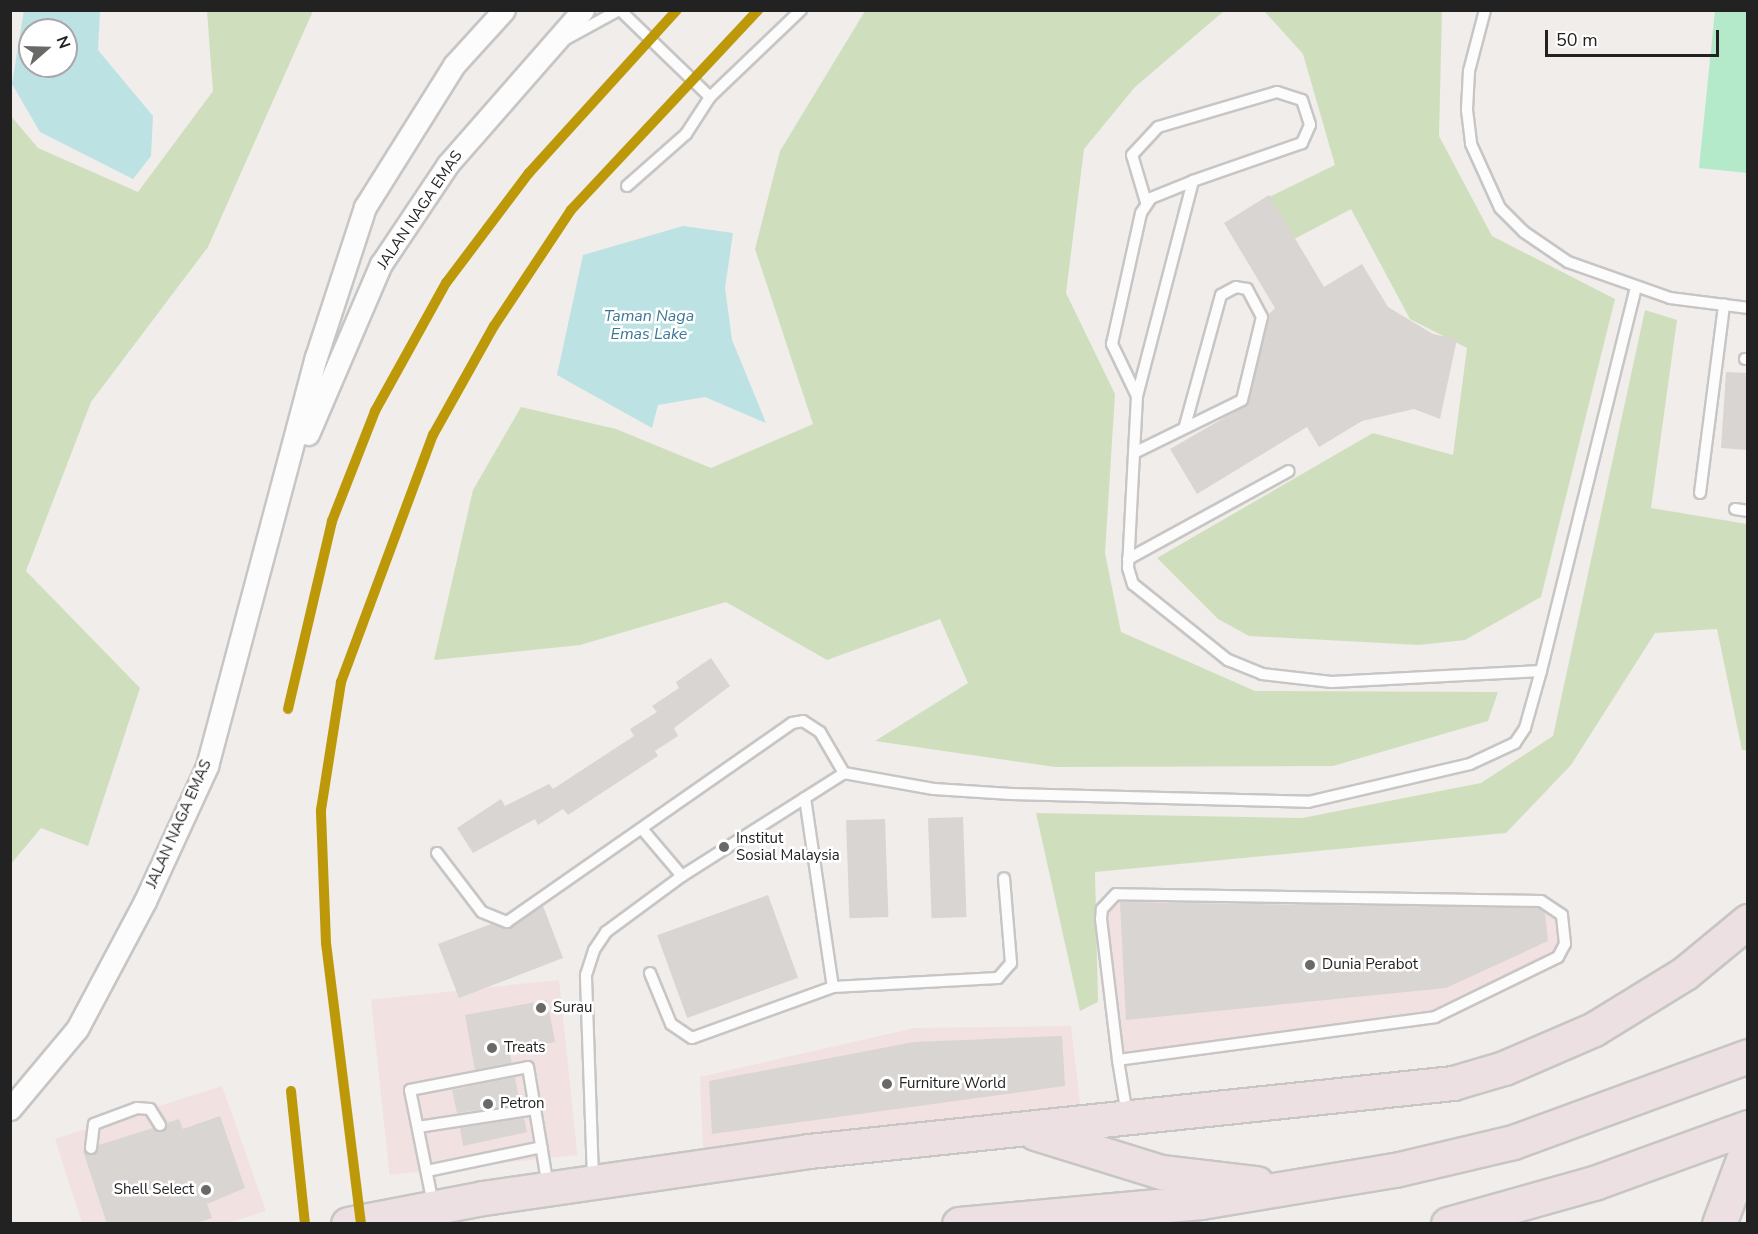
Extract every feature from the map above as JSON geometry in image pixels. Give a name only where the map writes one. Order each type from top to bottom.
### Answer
[{"type":"highway","points":[[348,1224],[434,1207],[593,1181],[809,1151],[1127,1117],[1410,1091],[1504,1068],[1642,1001],[1748,921]]},
{"type":"highway","points":[[960,1224],[1200,1202],[1297,1187],[1514,1142],[1664,1090],[1748,1056]]},
{"type":"highway","points":[[1448,1224],[1594,1183],[1748,1127]]},
{"type":"highway","points":[[1022,1130],[1161,1172],[1297,1187]]},
{"type":"highway","points":[[1719,1224],[1748,1146]]},
{"type":"street","name":"JALAN NAGA EMAS","points":[[10,1109],[77,1029],[145,901],[207,766],[279,507],[316,357],[365,207],[454,65],[504,10]]},
{"type":"street","name":"JALAN NAGA EMAS","points":[[279,507],[381,264],[448,164],[542,52],[583,10]]},
{"type":"lane","points":[[542,52],[620,10],[710,97]]},
{"type":"lane","points":[[627,186],[686,134],[710,97],[801,10]]},
{"type":"lane","points":[[1485,10],[1469,71],[1467,110],[1471,144],[1500,208],[1524,232],[1568,262],[1636,288],[1748,308]]},
{"type":"lane","points":[[1137,396],[1112,344],[1146,202],[1132,155],[1158,127],[1277,92],[1302,100],[1310,124],[1302,143],[1193,181],[1146,202]]},
{"type":"lane","points":[[1193,181],[1137,396],[1128,559],[1137,588],[1228,660],[1262,674],[1332,682],[1541,671]]},
{"type":"lane","points":[[1134,453],[1185,426],[1238,404],[1245,395],[1262,317],[1247,289],[1236,286],[1221,295],[1185,426]]},
{"type":"lane","points":[[593,1181],[586,975],[606,932],[682,876],[844,773],[934,789],[1011,794],[1308,802],[1496,754],[1525,728],[1636,288]]},
{"type":"lane","points":[[1700,493],[1724,305]]},
{"type":"lane","points":[[1128,559],[1289,471]]},
{"type":"lane","points":[[1735,509],[1748,511]]},
{"type":"lane","points":[[437,853],[483,912],[507,922],[643,830],[792,723],[812,724],[844,773]]},
{"type":"lane","points":[[805,798],[833,987]]},
{"type":"lane","points":[[643,830],[682,876]]},
{"type":"lane","points":[[650,973],[671,1024],[692,1038],[833,987],[998,978],[1011,963],[1004,878]]},
{"type":"lane","points":[[1118,1060],[1435,1017],[1558,957],[1565,944],[1562,915],[1541,901],[1116,894],[1102,909],[1101,920],[1118,1060],[1127,1117]]},
{"type":"lane","points":[[434,1207],[410,1090],[528,1067],[549,1188]]},
{"type":"lane","points":[[91,1148],[90,1129],[109,1117],[143,1107],[155,1113],[160,1125]]},
{"type":"lane","points":[[418,1127],[535,1109]]},
{"type":"lane","points":[[426,1171],[542,1147]]},
{"type":"shaded area","name":"Dunia Perabot","points":[[1120,898],[1549,906],[1559,921],[1559,943],[1547,958],[1430,1012],[1124,1053],[1107,920],[1108,910]]},
{"type":"shaded area","points":[[559,980],[577,1155],[389,1175],[371,1000]]},
{"type":"shaded area","name":"Furniture World","points":[[1071,1026],[1080,1104],[703,1151],[700,1077],[915,1028]]},
{"type":"shaded area","points":[[222,1086],[266,1211],[228,1223],[82,1223],[55,1139]]},
{"type":"green space","points":[[207,11],[313,11],[208,247],[91,402],[26,571],[140,688],[88,846],[41,828],[11,864],[11,116],[38,148],[138,192],[213,91]]},
{"type":"green space","points":[[865,11],[1224,11],[1135,87],[1084,149],[1066,293],[1115,394],[1105,553],[1121,632],[1255,691],[1498,692],[1488,721],[1333,766],[1055,767],[875,741],[968,683],[940,619],[827,660],[726,602],[580,645],[434,660],[473,490],[521,407],[616,429],[711,468],[813,424],[755,249],[780,151]]},
{"type":"green space","points":[[1264,11],[1442,11],[1439,136],[1492,236],[1615,299],[1541,597],[1465,640],[1419,645],[1249,636],[1218,619],[1157,558],[1373,433],[1453,455],[1467,348],[1410,319],[1351,209],[1285,244],[1261,201],[1335,165],[1303,54]]},
{"type":"green space","points":[[1715,11],[1747,11],[1747,173],[1699,168]]},
{"type":"green space","points":[[1645,310],[1677,320],[1651,508],[1747,524],[1747,750],[1742,750],[1717,629],[1655,633],[1571,765],[1506,833],[1095,872],[1098,1002],[1080,1011],[1036,813],[1302,818],[1481,783],[1553,736]]},
{"type":"water","points":[[24,10],[100,11],[98,50],[153,116],[151,156],[133,179],[40,132],[12,84],[18,47],[18,78],[78,78],[78,18],[23,18]]},
{"type":"water","name":"Taman Naga Emas Lake","points":[[683,226],[733,233],[725,288],[732,340],[766,423],[705,397],[658,405],[652,428],[557,375],[583,255]]},
{"type":"building","points":[[1269,195],[1324,287],[1362,264],[1388,307],[1433,334],[1457,339],[1440,419],[1414,409],[1362,421],[1319,447],[1307,427],[1197,494],[1170,449],[1248,404],[1269,314],[1275,308],[1224,223]]},
{"type":"building","points":[[1726,372],[1748,373],[1748,450],[1721,448]]},
{"type":"building","points":[[711,658],[730,686],[674,728],[678,736],[655,751],[658,756],[568,815],[563,809],[538,825],[535,819],[473,853],[457,828],[501,799],[505,806],[549,784],[553,789],[634,736],[630,729],[657,712],[652,706],[679,688],[676,682]]},
{"type":"building","points":[[963,817],[966,917],[932,918],[928,818]]},
{"type":"building","points":[[885,819],[888,917],[849,918],[846,820]]},
{"type":"building","points":[[768,895],[798,978],[687,1018],[657,935]]},
{"type":"building","name":"Dunia Perabot","points":[[1120,902],[1539,908],[1545,913],[1548,941],[1446,988],[1126,1020]]},
{"type":"building","points":[[543,906],[563,958],[459,998],[438,944],[491,924],[508,929]]},
{"type":"building","points":[[547,1000],[555,1042],[509,1050],[512,1063],[475,1070],[465,1015]]},
{"type":"building","name":"Furniture World","points":[[1062,1036],[1065,1086],[712,1134],[709,1081],[914,1042]]},
{"type":"building","points":[[515,1077],[520,1104],[457,1113],[452,1090]]},
{"type":"building","points":[[220,1116],[245,1188],[207,1204],[212,1218],[193,1224],[107,1224],[83,1151],[93,1155],[99,1145],[153,1128],[163,1132],[167,1123],[179,1119],[183,1129]]},
{"type":"building","points":[[524,1118],[527,1132],[463,1146],[460,1128]]},
{"type":"transit line","points":[[288,709],[332,521],[375,411],[446,283],[529,173],[677,10]]},
{"type":"transit line","points":[[361,1224],[326,943],[321,810],[341,682],[433,435],[494,326],[571,210],[758,10]]},
{"type":"transit line","points":[[291,1091],[305,1224]]},
{"type":"place","name":"Institut Sosial Malaysia","points":[[724,847]]},
{"type":"place","name":"Dunia Perabot","points":[[1310,965]]},
{"type":"place","name":"Surau","points":[[541,1008]]},
{"type":"place","name":"Treats","points":[[492,1048]]},
{"type":"place","name":"Furniture World","points":[[887,1084]]},
{"type":"place","name":"Petron","points":[[488,1104]]},
{"type":"place","name":"Shell Select","points":[[206,1190]]}]
